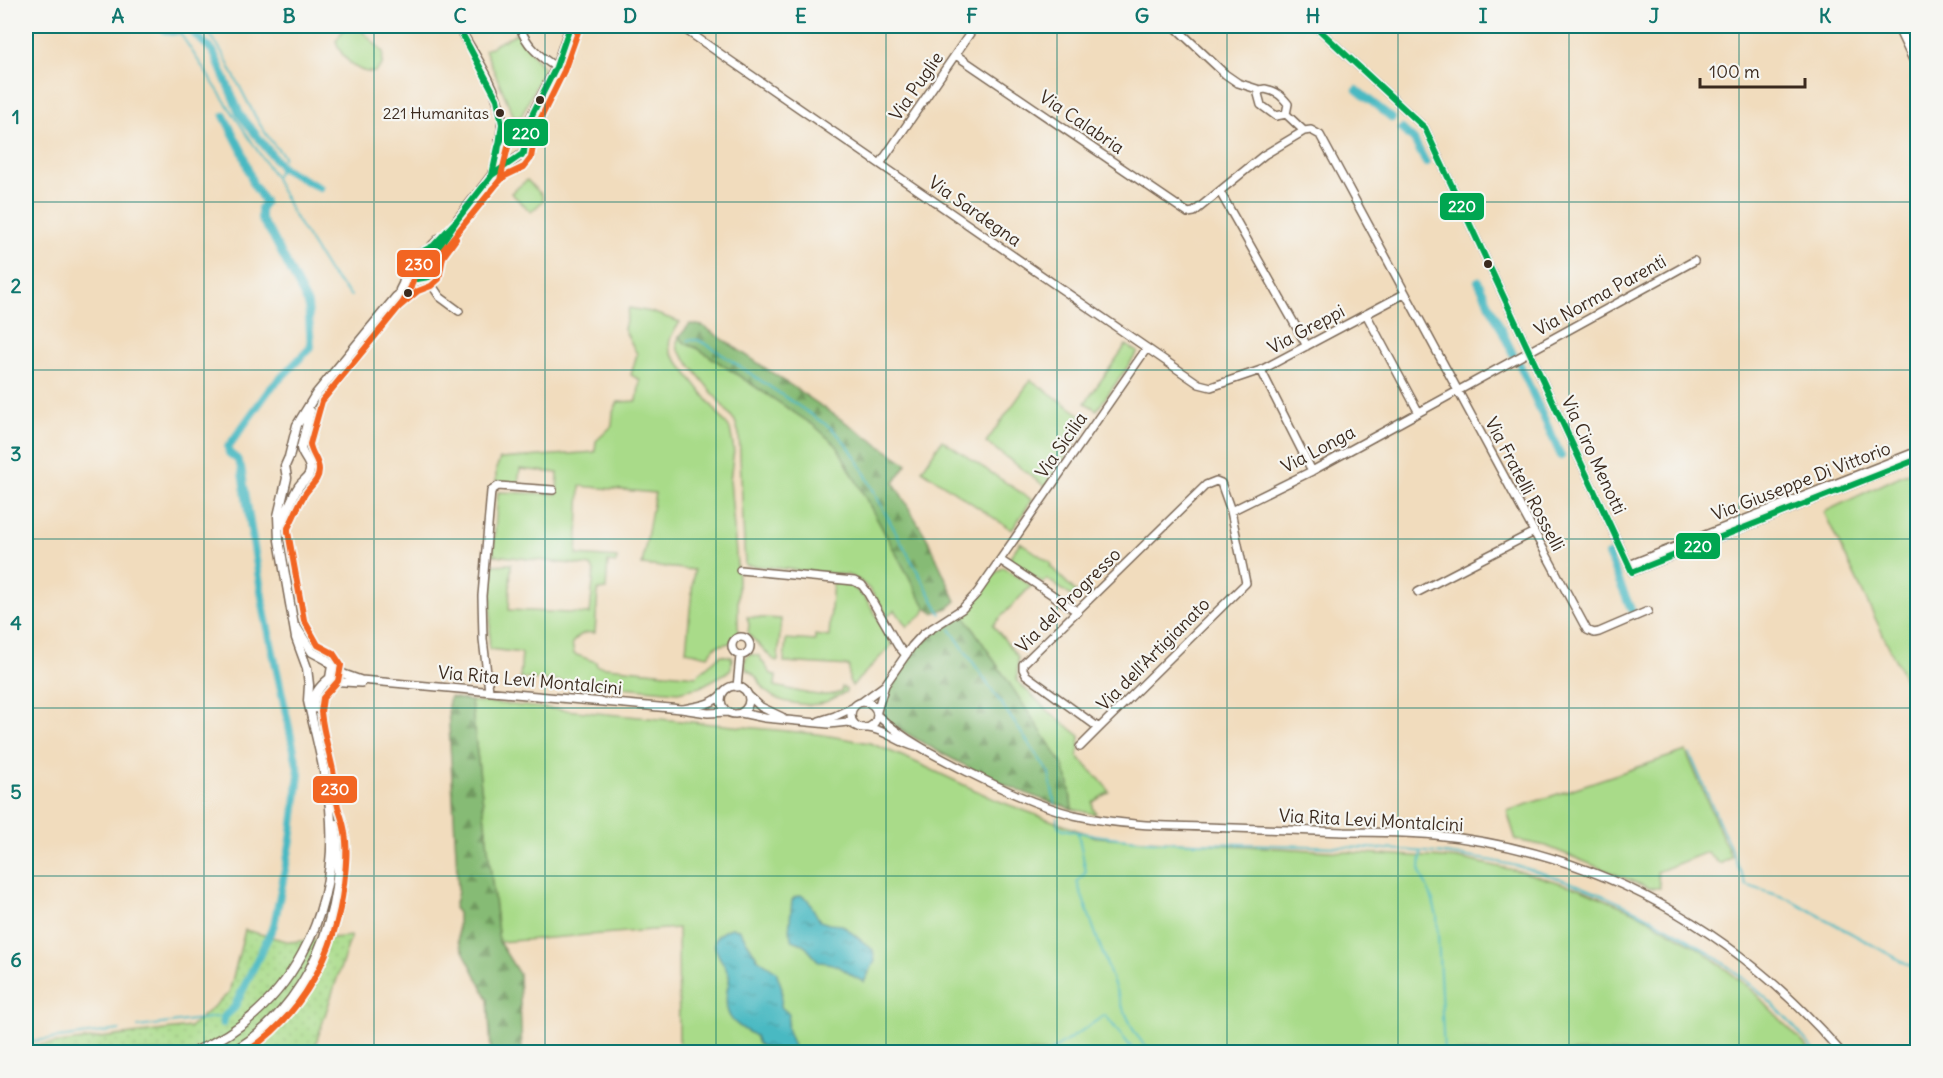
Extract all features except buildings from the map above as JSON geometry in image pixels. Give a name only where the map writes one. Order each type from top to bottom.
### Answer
[{"type":"main road","points":[[1898,26],[1917,68]]},
{"type":"street","points":[[458,26],[497,99],[502,116],[514,133],[521,136],[526,144]]},
{"type":"street","points":[[520,26],[522,34],[543,59],[556,67]]},
{"type":"street","points":[[396,297],[434,270],[434,254],[457,220],[492,175],[524,153],[527,125],[556,67],[570,26]]},
{"type":"street","name":"Via Sardegna","points":[[680,26],[1199,384],[1211,387],[1261,370]]},
{"type":"street","name":"Via Puglie","points":[[880,164],[975,26]]},
{"type":"street","points":[[1174,26],[1225,74],[1238,83],[1260,90],[1275,91],[1288,104],[1286,114],[1276,116],[1265,110],[1258,99],[1260,90]]},
{"type":"street","name":"Via Ciro Menotti","points":[[1315,26],[1425,128],[1632,572]]},
{"type":"street","name":"Via Calabria","points":[[956,55],[1191,213],[1220,192]]},
{"type":"street","name":"Via Fratelli Rosselli","points":[[1286,114],[1304,131],[1311,130],[1320,135],[1584,625],[1590,632],[1599,632],[1648,611]]},
{"type":"street","points":[[502,116],[499,145],[504,158],[514,160]]},
{"type":"street","points":[[492,175],[502,136],[514,133],[527,125]]},
{"type":"street","points":[[1304,131],[1264,155],[1220,192],[1306,346]]},
{"type":"street","points":[[325,682],[315,682],[308,673],[299,651],[279,540],[278,516],[287,478],[284,470],[286,462],[297,425],[314,397],[396,297],[403,284],[410,258],[433,246],[457,220]]},
{"type":"street","points":[[421,253],[428,255],[433,261]]},
{"type":"street","name":"Via Norma Parenti","points":[[1418,411],[1694,261]]},
{"type":"street","points":[[408,269],[412,277],[424,279],[440,297],[459,311]]},
{"type":"street","name":"Via Greppi","points":[[1261,370],[1404,294]]},
{"type":"street","points":[[1366,314],[1418,411]]},
{"type":"street","name":"Via Sicilia","points":[[885,685],[923,634],[970,602],[1147,348]]},
{"type":"street","points":[[1261,370],[1312,471]]},
{"type":"street","points":[[279,526],[302,482],[310,472],[310,467],[302,453],[301,443],[314,397]]},
{"type":"street","name":"Via Longa","points":[[1231,511],[1312,471],[1418,411]]},
{"type":"street","name":"Via Giuseppe Di Vittorio","points":[[1632,572],[1917,451]]},
{"type":"street","points":[[286,462],[298,457],[306,460]]},
{"type":"street","name":"Via Giuseppe Di Vittorio","points":[[1629,565],[1917,459]]},
{"type":"street","points":[[287,478],[294,482],[302,482]]},
{"type":"street","name":"Via del Progresso","points":[[1099,728],[1026,675],[1023,669],[1028,659],[1206,485],[1216,481],[1221,483],[1231,511]]},
{"type":"street","points":[[489,691],[483,639],[482,596],[491,491],[498,486],[552,490]]},
{"type":"street","name":"Via dell'Artigianato","points":[[1080,747],[1246,583],[1231,511]]},
{"type":"street","points":[[1418,592],[1534,532]]},
{"type":"street","points":[[1000,560],[1078,612]]},
{"type":"street","points":[[740,570],[854,581],[862,585],[898,646],[906,655]]},
{"type":"street","points":[[295,624],[309,648],[332,666],[332,675],[313,701],[313,718]]},
{"type":"street","points":[[737,687],[740,656]]},
{"type":"street","points":[[231,1053],[253,1038],[287,1004],[313,963],[333,907],[337,879],[336,833],[308,701],[308,673],[315,658],[323,658]]},
{"type":"street","name":"Via Rita Levi Montalcini","points":[[332,666],[350,677],[376,681],[708,713],[741,713],[829,724],[848,722],[858,727],[875,729],[906,745],[921,748]]},
{"type":"street","name":"Via Rita Levi Montalcini","points":[[325,682],[376,681]]},
{"type":"street","points":[[863,701],[885,685]]},
{"type":"street","points":[[866,728],[874,723],[885,685]]},
{"type":"street","name":"Via Rita Levi Montalcini","points":[[681,709],[718,699],[724,692],[737,687],[761,707],[787,719]]},
{"type":"street","points":[[724,692],[721,700],[728,712]]},
{"type":"street","points":[[741,713],[749,703],[747,694]]},
{"type":"street","name":"Via Rita Levi Montalcini","points":[[817,722],[835,716],[863,701],[872,704],[888,726],[921,748],[1026,800],[1076,815],[1115,822],[1161,826],[1435,835],[1505,846],[1560,861],[1640,893],[1706,930],[1784,992],[1841,1053]]},
{"type":"street","points":[[852,708],[850,716],[858,727]]},
{"type":"street","points":[[194,1053],[242,1026],[269,1000],[299,961],[318,919],[326,889],[330,861],[330,808]]},
{"type":"green space","points":[[345,27],[361,30],[383,52],[382,65],[375,72],[362,71],[351,64],[338,47],[336,41]]},
{"type":"green space","points":[[517,33],[544,69],[521,117],[514,117],[485,50]]},
{"type":"green space","points":[[527,180],[542,195],[543,201],[531,212],[511,193]]},
{"type":"green space","points":[[629,308],[651,312],[680,322],[670,341],[671,353],[730,429],[734,450],[730,480],[738,578],[738,632],[730,643],[716,646],[708,656],[686,651],[694,570],[642,565],[655,493],[580,486],[577,555],[617,558],[616,563],[608,562],[606,589],[598,590],[595,633],[582,634],[572,643],[574,654],[596,662],[597,666],[696,676],[721,655],[732,657],[731,669],[728,672],[700,687],[678,692],[520,678],[522,653],[489,649],[493,565],[511,564],[509,610],[590,614],[594,571],[591,566],[493,555],[498,492],[557,494],[558,473],[520,469],[518,484],[496,481],[496,469],[500,459],[595,452],[596,441],[612,426],[613,412],[618,402],[637,401],[640,380],[631,375],[637,354],[624,329]]},
{"type":"green space","points":[[690,324],[703,326],[907,464],[894,483],[928,540],[956,601],[948,608],[933,613],[926,608],[837,446],[816,427],[697,348],[686,344],[679,337]]},
{"type":"green space","points":[[679,337],[686,344],[697,348],[816,427],[837,446],[926,608],[924,613],[907,627],[895,610],[887,616],[871,591],[861,581],[847,575],[745,565],[739,434],[735,421],[678,350]]},
{"type":"green space","points":[[1126,345],[1138,352],[1097,410],[1085,403]]},
{"type":"green space","points":[[1031,380],[1089,421],[1046,487],[986,442]]},
{"type":"green space","points":[[942,440],[1032,500],[1012,530],[922,470]]},
{"type":"green space","points":[[1917,468],[1917,705],[1824,512]]},
{"type":"green space","points":[[1020,542],[1052,564],[1050,566],[1081,597],[1077,600],[1047,579],[1043,583],[1009,559]]},
{"type":"green space","points":[[1003,567],[1031,586],[993,625],[1018,657],[1017,681],[1046,709],[1080,736],[1078,757],[1109,792],[1093,802],[1096,813],[1094,814],[1072,809],[1069,784],[964,615],[993,575]]},
{"type":"green space","points":[[833,581],[845,584],[863,596],[876,614],[892,645],[852,686],[849,680],[849,666],[784,662],[786,639],[815,641],[815,635],[829,637]]},
{"type":"green space","points":[[964,615],[1062,763],[1069,784],[1072,809],[1024,793],[978,772],[889,723],[883,716],[885,696],[913,652],[934,634]]},
{"type":"green space","points":[[747,617],[781,619],[778,660],[773,659],[748,634]]},
{"type":"green space","points":[[750,654],[759,656],[770,673],[776,676],[775,686],[817,695],[841,692],[842,687],[846,689],[846,692],[819,704],[807,705],[779,699],[768,693],[757,678],[746,669],[745,659]]},
{"type":"green space","points":[[450,697],[471,701],[499,942],[519,974],[522,1052],[491,1052],[488,999],[458,941],[458,913],[454,908],[458,891],[448,706]]},
{"type":"green space","points":[[471,701],[818,734],[870,743],[996,800],[1096,837],[1462,859],[1523,872],[1581,889],[1640,914],[1700,949],[1751,989],[1812,1052],[679,1052],[678,928],[499,942]]},
{"type":"green space","points":[[1686,751],[1731,857],[1720,864],[1707,852],[1657,872],[1660,888],[1649,888],[1546,846],[1516,840],[1507,811]]},
{"type":"green space","points":[[245,930],[290,942],[351,936],[313,1052],[26,1052],[26,1047],[190,1027],[229,993]]},
{"type":"water","points":[[801,895],[808,900],[820,921],[842,925],[873,950],[875,961],[864,982],[839,967],[819,962],[803,944],[792,940],[789,931],[792,900]]},
{"type":"water","points":[[731,928],[739,929],[758,959],[776,971],[782,988],[781,1007],[789,1014],[787,1028],[794,1046],[789,1052],[767,1049],[758,1044],[755,1036],[735,1023],[728,1013],[726,999],[729,976],[715,944],[716,938],[721,933]]},
{"type":"waterway","points":[[160,26],[173,32],[186,26],[213,51],[240,114],[282,168],[320,188]]},
{"type":"waterway","points":[[173,26],[180,33],[275,177],[290,209],[329,272],[351,296]]},
{"type":"waterway","points":[[200,26],[219,47],[255,116],[268,137],[284,156],[283,159]]},
{"type":"waterway","points":[[1357,90],[1392,118]]},
{"type":"waterway","points":[[223,1023],[225,1016],[234,1008],[274,925],[291,840],[299,774],[265,615],[241,467],[237,459],[229,453],[228,447],[269,390],[311,347],[308,304],[272,235],[261,219],[261,208],[265,202],[253,184],[242,151],[224,116]]},
{"type":"waterway","points":[[1402,129],[1414,140],[1426,163]]},
{"type":"waterway","points":[[275,177],[279,171]]},
{"type":"waterway","points":[[1478,281],[1513,354]]},
{"type":"waterway","points":[[688,340],[698,340],[711,347],[831,428],[840,437],[861,466],[941,614]]},
{"type":"waterway","points":[[1519,363],[1561,456]]},
{"type":"waterway","points":[[1608,555],[1633,614]]},
{"type":"waterway","points":[[950,629],[1049,773],[1055,805]]},
{"type":"waterway","points":[[1690,754],[1746,885],[1789,899],[1918,970]]},
{"type":"waterway","points":[[1057,818],[1058,826],[1063,829],[1116,838],[1412,851],[1494,861],[1530,869],[1603,895],[1639,912],[1708,952],[1767,999],[1816,1052]]},
{"type":"waterway","points":[[1078,833],[1086,872],[1077,882],[1121,1004],[1134,1031],[1144,1045],[1160,1052]]},
{"type":"waterway","points":[[1421,852],[1420,872],[1432,898],[1437,916],[1444,1052]]},
{"type":"waterway","points":[[1050,1052],[1105,1015],[1131,1047],[1140,1052]]},
{"type":"waterway","points":[[138,1027],[225,1016]]},
{"type":"waterway","points":[[26,1042],[120,1030]]},
{"type":"transit line","name":"220","points":[[458,26],[497,99],[502,124],[498,152]]},
{"type":"transit line","name":"220","points":[[457,220],[492,175],[524,153],[527,125],[556,67],[570,26]]},
{"type":"transit line","name":"220","points":[[1315,26],[1425,128],[1632,572],[1918,459]]},
{"type":"transit line","name":"230","points":[[246,1052],[267,1037],[285,1019],[314,979],[333,933],[344,884],[346,839],[321,712],[323,698],[338,681],[341,665],[333,653],[318,645],[304,620],[288,532],[300,502],[319,474],[318,463],[310,444],[322,401],[403,302],[411,287],[418,264],[434,257],[444,249],[500,180],[509,143],[521,141],[535,130],[564,71],[579,29]]},
{"type":"transit line","name":"230","points":[[492,189],[505,176],[524,167],[531,158],[536,128],[541,118]]},
{"type":"transit line","name":"220","points":[[492,175],[498,147],[503,136],[516,133],[522,137],[525,146],[522,156]]},
{"type":"transit line","name":"220","points":[[457,220],[434,254],[434,270],[429,277],[417,279],[412,277],[408,269],[410,258],[433,246],[457,220]]},
{"type":"transit line","name":"230","points":[[399,307],[418,291],[431,286],[439,279],[443,257],[456,239]]},
{"type":"place","name":"221 Humanitas","points":[[500,113]]}]
